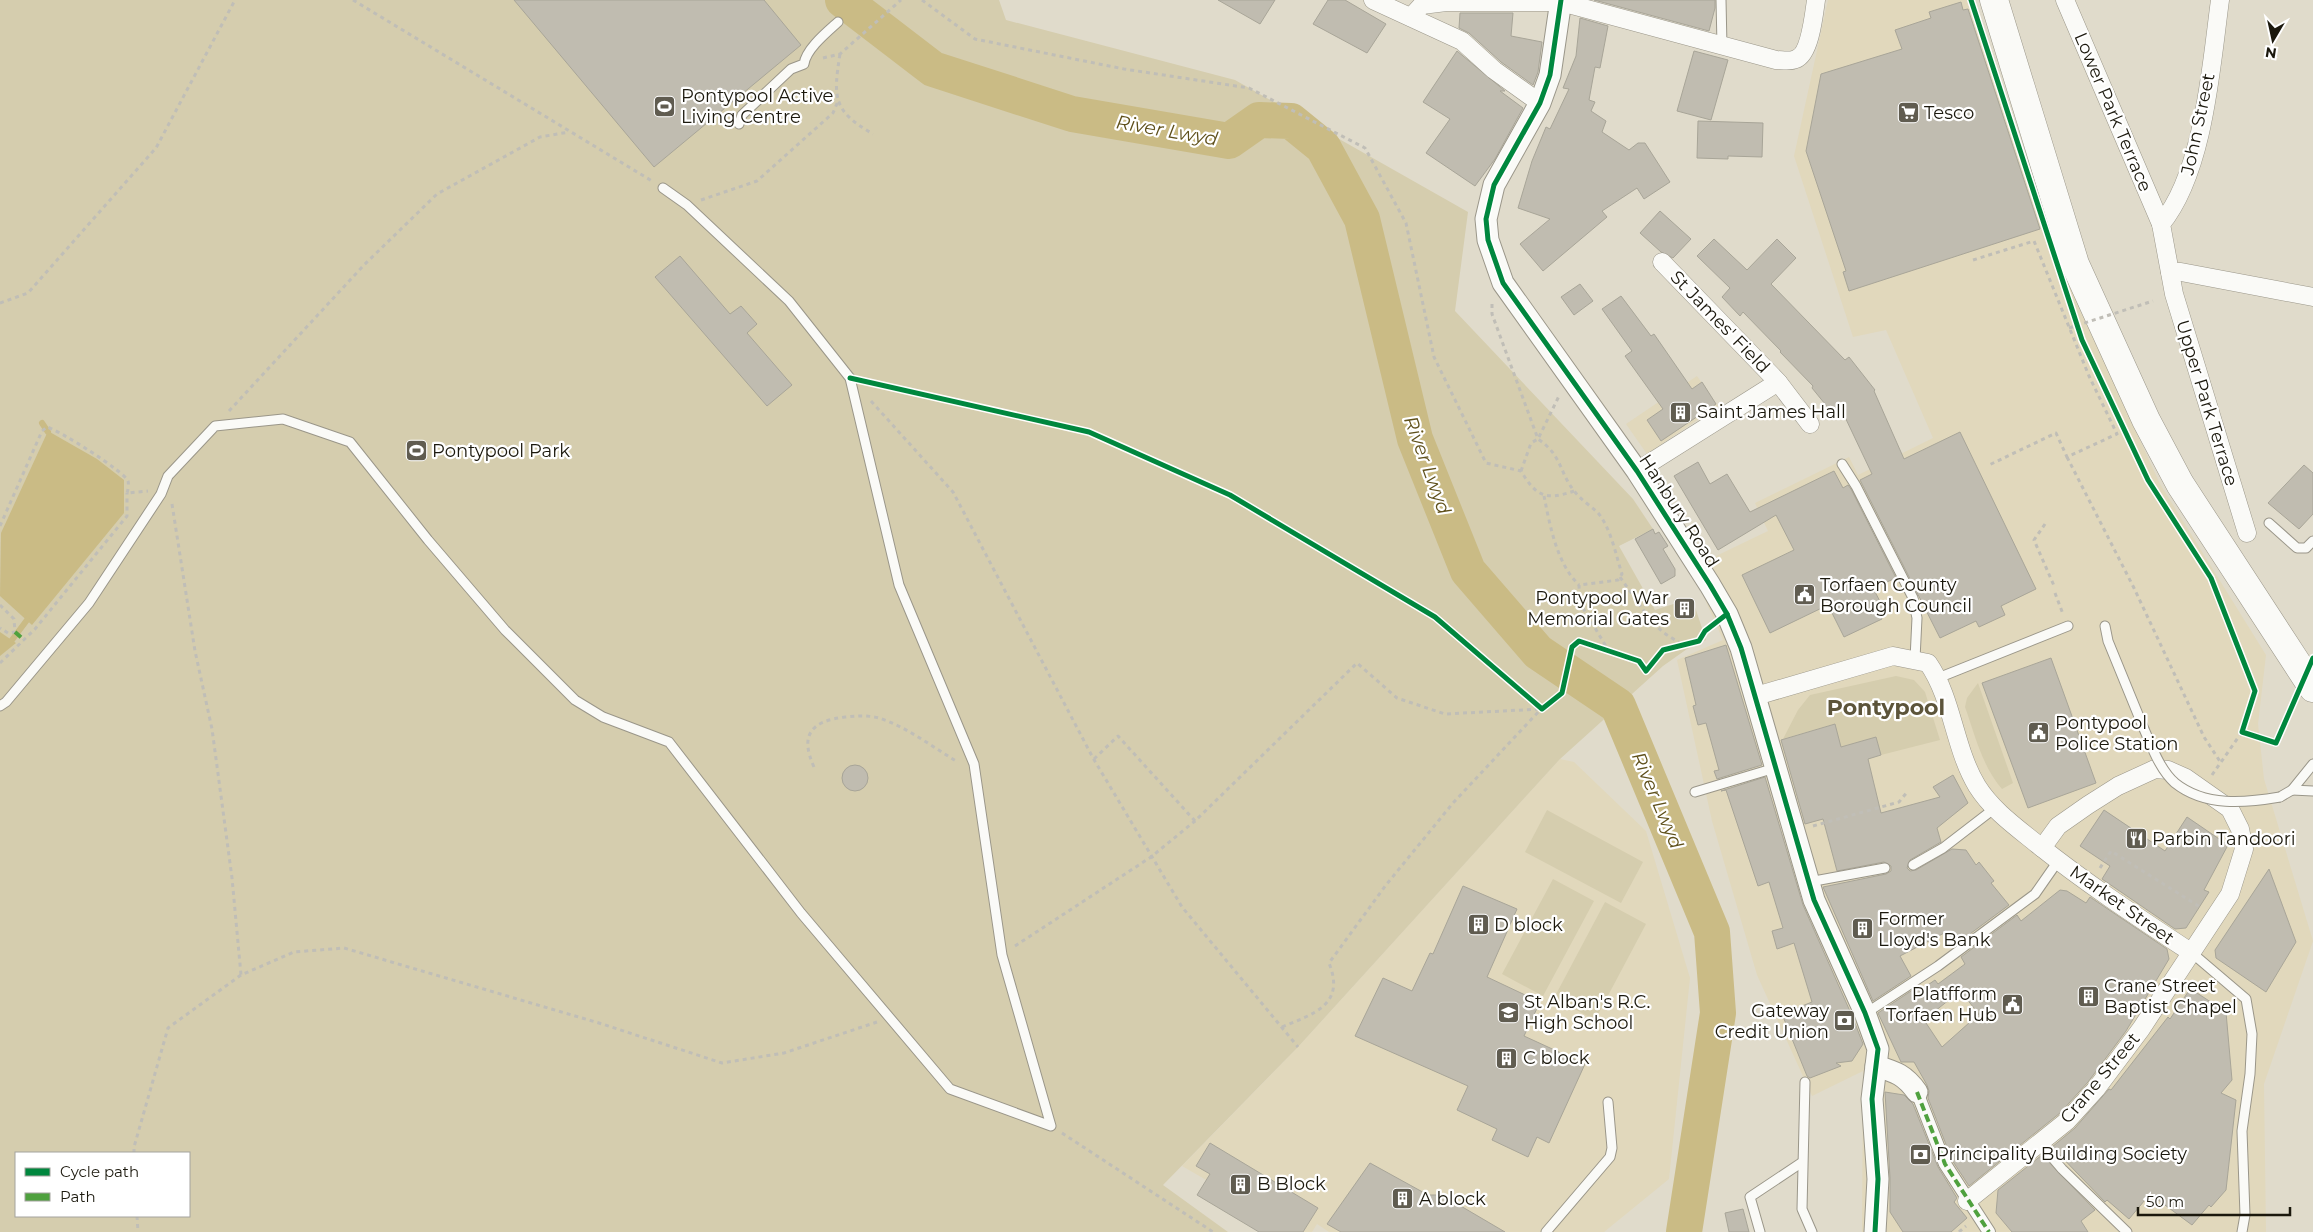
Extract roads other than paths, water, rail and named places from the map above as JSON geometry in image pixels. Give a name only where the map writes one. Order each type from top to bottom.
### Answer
[{"type":"main road","points":[[1994,0],[2074,264],[2146,420],[2180,484],[2313,688]]},
{"type":"street","points":[[1373,0],[1414,9],[1462,41],[1494,70],[1540,103]]},
{"type":"street","points":[[1414,9],[1422,5],[1446,2],[1561,1],[1776,60],[1794,60],[1801,56],[1807,47],[1816,0]]},
{"type":"street","name":"Lower Park Terrace","points":[[2065,0],[2161,224]]},
{"type":"street","name":"John Street","points":[[2161,224],[2177,204],[2194,159],[2220,0]]},
{"type":"street","name":"Hanbury Road","points":[[1561,1],[1550,75],[1540,103],[1494,185],[1486,219],[1488,240],[1503,283],[1637,471],[1727,614],[1756,696],[1814,900],[1865,1013],[1878,1050],[1872,1099],[1878,1179],[1875,1232]]},
{"type":"street","points":[[2161,224],[2170,272],[2181,272],[2313,297]]},
{"type":"street","name":"St James' Field","points":[[1662,262],[1778,382],[1810,424]]},
{"type":"street","name":"Upper Park Terrace","points":[[2170,272],[2174,294],[2247,533]]},
{"type":"street","name":"St James' Field","points":[[1637,471],[1778,382]]},
{"type":"street","points":[[1756,696],[1893,656],[1928,663],[1938,678],[1958,738],[1977,785],[1995,808],[2058,861]]},
{"type":"street","name":"Crane Street","points":[[1967,1201],[2066,1121],[2096,1088],[2141,1029],[2216,917],[2230,894],[2244,849],[2240,829],[2230,809],[2203,788],[2186,778],[2168,770],[2155,769],[2135,778],[2088,805],[2058,826],[2042,848]]},
{"type":"street","name":"Market Street","points":[[2058,861],[2192,953]]},
{"type":"street","points":[[1876,1066],[1899,1072],[1908,1079],[1917,1092],[1945,1164],[1988,1232]]},
{"type":"lane","points":[[1721,0],[1722,46]]},
{"type":"lane","points":[[740,124],[742,115],[792,69],[804,64],[819,40],[838,22]]},
{"type":"lane","points":[[0,706],[6,702],[89,603],[161,494],[168,476],[215,426],[283,419],[350,442],[422,532],[505,630],[575,700],[602,717],[670,742],[802,913],[950,1089],[1051,1126],[1002,955],[975,768],[900,585],[850,378],[789,300],[687,205],[663,188]]},
{"type":"lane","points":[[1842,464],[1856,486],[1912,598],[1917,618],[1915,659]]},
{"type":"lane","points":[[2269,523],[2297,548],[2306,548],[2313,541]]},
{"type":"lane","points":[[1938,678],[2068,626]]},
{"type":"lane","points":[[2105,626],[2108,641],[2144,729],[2159,762],[2175,783],[2196,794],[2231,803],[2280,796],[2292,790],[2313,764]]},
{"type":"lane","points":[[1695,792],[1776,768]]},
{"type":"lane","points":[[2292,790],[2313,791]]},
{"type":"lane","points":[[1913,864],[1943,848],[1995,808]]},
{"type":"lane","name":"Market Street","points":[[1865,1013],[1938,966],[2035,894],[2058,861]]},
{"type":"lane","points":[[1808,882],[1885,868]]},
{"type":"lane","points":[[2192,953],[2246,999],[2252,1034],[2250,1074],[2242,1130],[2245,1216],[2242,1232]]},
{"type":"lane","points":[[1805,1082],[1801,1164],[1802,1209],[1812,1232]]},
{"type":"lane","points":[[1546,1232],[1610,1157],[1612,1148],[1608,1102]]},
{"type":"lane","points":[[2040,1143],[2062,1169],[2127,1232]]},
{"type":"lane","points":[[1760,1232],[1750,1197],[1801,1164]]},
{"type":"waterway","name":"River Lwyd","points":[[843,0],[933,69],[1072,114],[1229,141],[1259,120],[1291,121],[1323,147],[1362,219],[1415,439],[1468,571],[1538,652],[1618,706],[1712,932],[1718,1013],[1684,1232]]},
{"type":"waterway","points":[[42,423],[48,432]]},
{"type":"waterway","points":[[12,640],[27,620]]},
{"type":"place","name":"Pontypool Active Living Centre","points":[[665,106]]},
{"type":"place","name":"Tesco","points":[[1908,113]]},
{"type":"place","name":"Saint James Hall","points":[[1681,412]]},
{"type":"place","name":"Pontypool Park","points":[[416,451]]},
{"type":"place","name":"Torfaen County Borough Council","points":[[1804,595]]},
{"type":"place","name":"Pontypool War Memorial Gates","points":[[1685,608]]},
{"type":"place","name":"Pontypool Police Station","points":[[2039,733]]},
{"type":"place","name":"Parbin Tandoori","points":[[2136,839]]},
{"type":"place","name":"D block","points":[[1478,925]]},
{"type":"place","name":"Former Lloyd's Bank","points":[[1862,929]]},
{"type":"place","name":"Crane Street Baptist Chapel","points":[[2088,996]]},
{"type":"place","name":"Platfform Torfaen Hub","points":[[2013,1004]]},
{"type":"place","name":"St Alban's R.C. High School","points":[[1508,1012]]},
{"type":"place","name":"Gateway Credit Union","points":[[1845,1021]]},
{"type":"place","name":"C block","points":[[1507,1058]]},
{"type":"place","name":"Principality Building Society","points":[[1920,1154]]},
{"type":"place","name":"B Block","points":[[1241,1184]]},
{"type":"place","name":"A block","points":[[1403,1199]]},
{"type":"district","name":"Pontypool","points":[[1886,707]]}]
